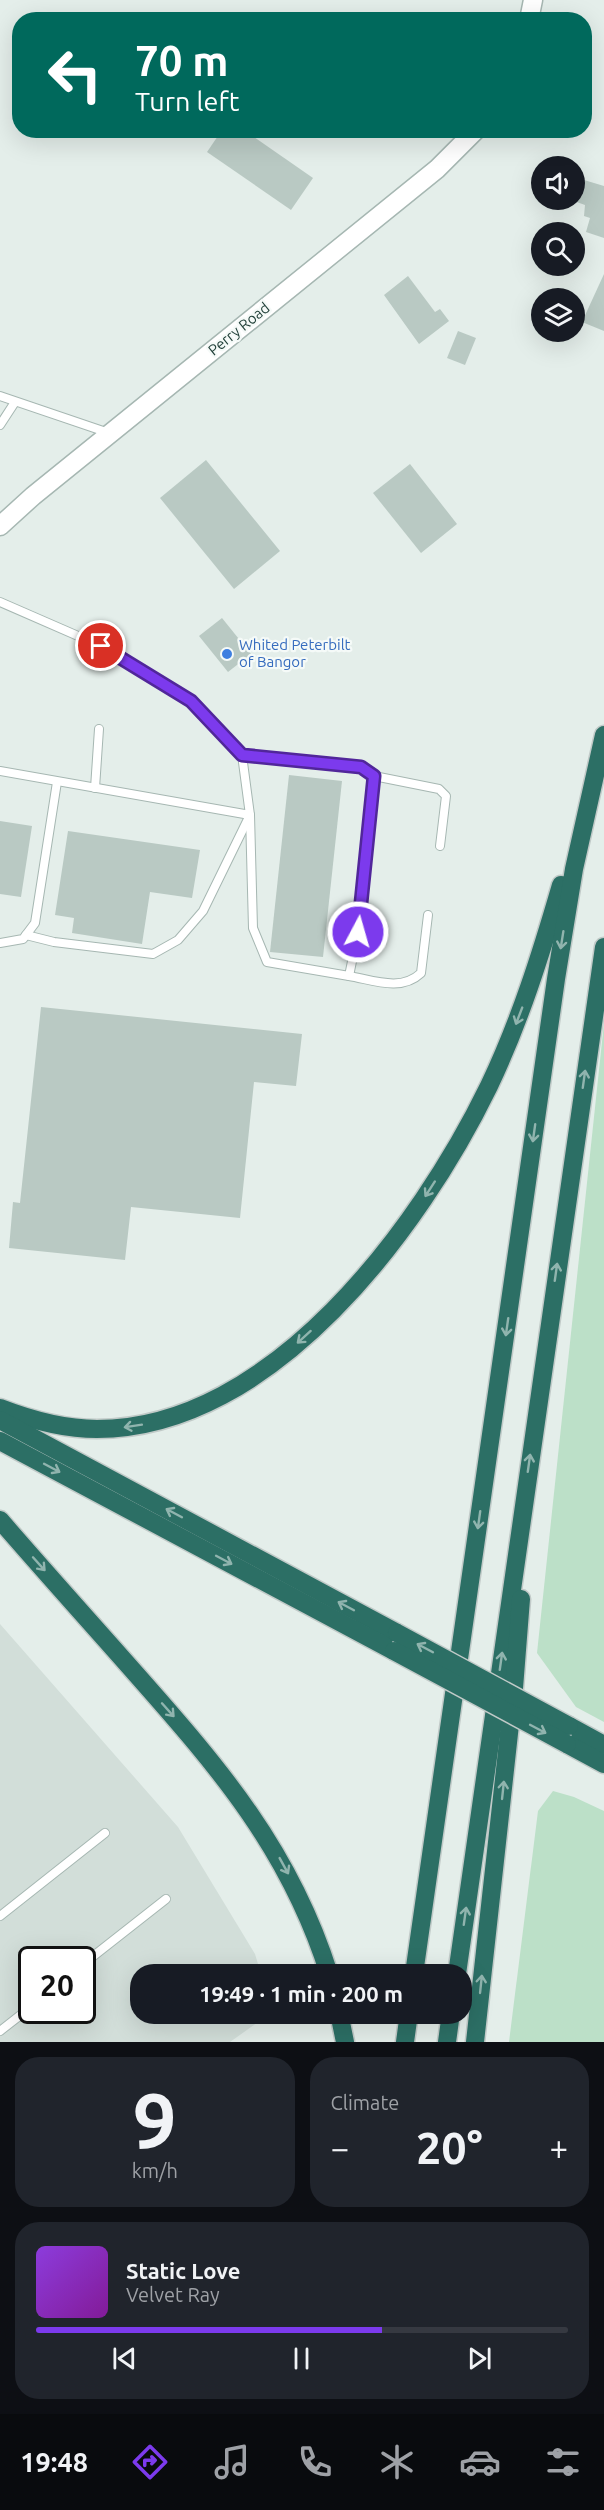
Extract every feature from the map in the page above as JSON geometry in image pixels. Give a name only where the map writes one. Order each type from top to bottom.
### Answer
[{"type":"highway","points":[[415,1964],[556,979],[574,869],[604,735]]},
{"type":"highway","points":[[0,1408],[52,1424],[82,1429],[123,1428],[166,1418],[213,1400],[264,1369],[298,1343],[345,1296],[389,1246],[428,1192],[454,1152],[492,1078],[532,981],[598,760]]},
{"type":"highway","points":[[458,1964],[604,947]]},
{"type":"highway","points":[[0,1420],[396,1642],[604,1764]]},
{"type":"highway","points":[[0,1441],[604,1745]]},
{"type":"highway","points":[[0,1520],[195,1741],[244,1802],[274,1849],[302,1900],[325,1964]]},
{"type":"highway","points":[[475,2042],[514,1688],[520,1611],[521,1521]]},
{"type":"highway","points":[[341,2024],[345,2042]]},
{"type":"highway","points":[[405,2042],[407,2024]]},
{"type":"highway","points":[[447,2042],[450,2024]]},
{"type":"street","name":"Perry Road","points":[[0,526],[110,433],[437,169],[468,138]]},
{"type":"lane","points":[[0,396],[110,433]]},
{"type":"lane","points":[[0,425],[15,402]]},
{"type":"lane","points":[[0,602],[101,646],[191,701],[242,755],[250,815],[253,928],[267,962],[395,984],[412,981],[422,973],[428,915]]},
{"type":"lane","points":[[95,788],[99,729]]},
{"type":"lane","points":[[242,755],[361,767],[374,776],[439,789],[446,796],[440,846]]},
{"type":"lane","points":[[0,771],[250,815]]},
{"type":"lane","points":[[349,976],[358,932],[374,776]]},
{"type":"lane","points":[[0,943],[23,939],[35,923],[57,782]]},
{"type":"lane","points":[[26,935],[54,942],[153,954],[178,940],[203,910],[250,815]]},
{"type":"lane","points":[[0,1916],[105,1833]]},
{"type":"lane","points":[[96,1954],[166,1899]]},
{"type":"lane","points":[[0,2031],[18,2017]]},
{"type":"shaded area","points":[[0,1624],[178,1827],[255,1954],[258,1964],[130,1964],[130,2024],[255,2024],[230,2042],[0,2042]]},
{"type":"green space","points":[[604,1023],[604,1722],[576,1707],[537,1653]]},
{"type":"green space","points":[[553,1791],[574,1797],[604,1811],[604,2042],[509,2042],[538,1811]]},
{"type":"building","points":[[217,138],[256,138],[313,178],[291,210],[207,152]]},
{"type":"building","points":[[585,180],[604,186],[604,238],[586,232],[590,218],[584,216]]},
{"type":"building","points":[[604,274],[604,331],[585,323],[585,315]]},
{"type":"building","points":[[408,276],[435,312],[440,309],[449,321],[419,344],[384,295]]},
{"type":"building","points":[[458,331],[476,338],[465,365],[447,358]]},
{"type":"building","points":[[206,460],[280,551],[234,589],[160,498]]},
{"type":"building","points":[[410,464],[457,524],[421,553],[373,493]]},
{"type":"building","points":[[222,618],[251,654],[228,672],[199,636]]},
{"type":"building","points":[[289,775],[342,781],[323,957],[270,952]]},
{"type":"building","points":[[0,821],[32,826],[21,897],[0,894]]},
{"type":"building","points":[[68,831],[200,850],[192,898],[150,892],[142,944],[72,933],[74,918],[55,915]]},
{"type":"building","points":[[41,1007],[302,1034],[296,1086],[254,1082],[240,1218],[131,1207],[125,1260],[9,1248],[13,1202],[20,1203]]},
{"type":"place","name":"Whited Peterbilt of Bangor","points":[[227,654]]},
{"type":"route","points":[[101,646],[191,701],[242,755],[361,767],[374,776],[358,932]]}]
